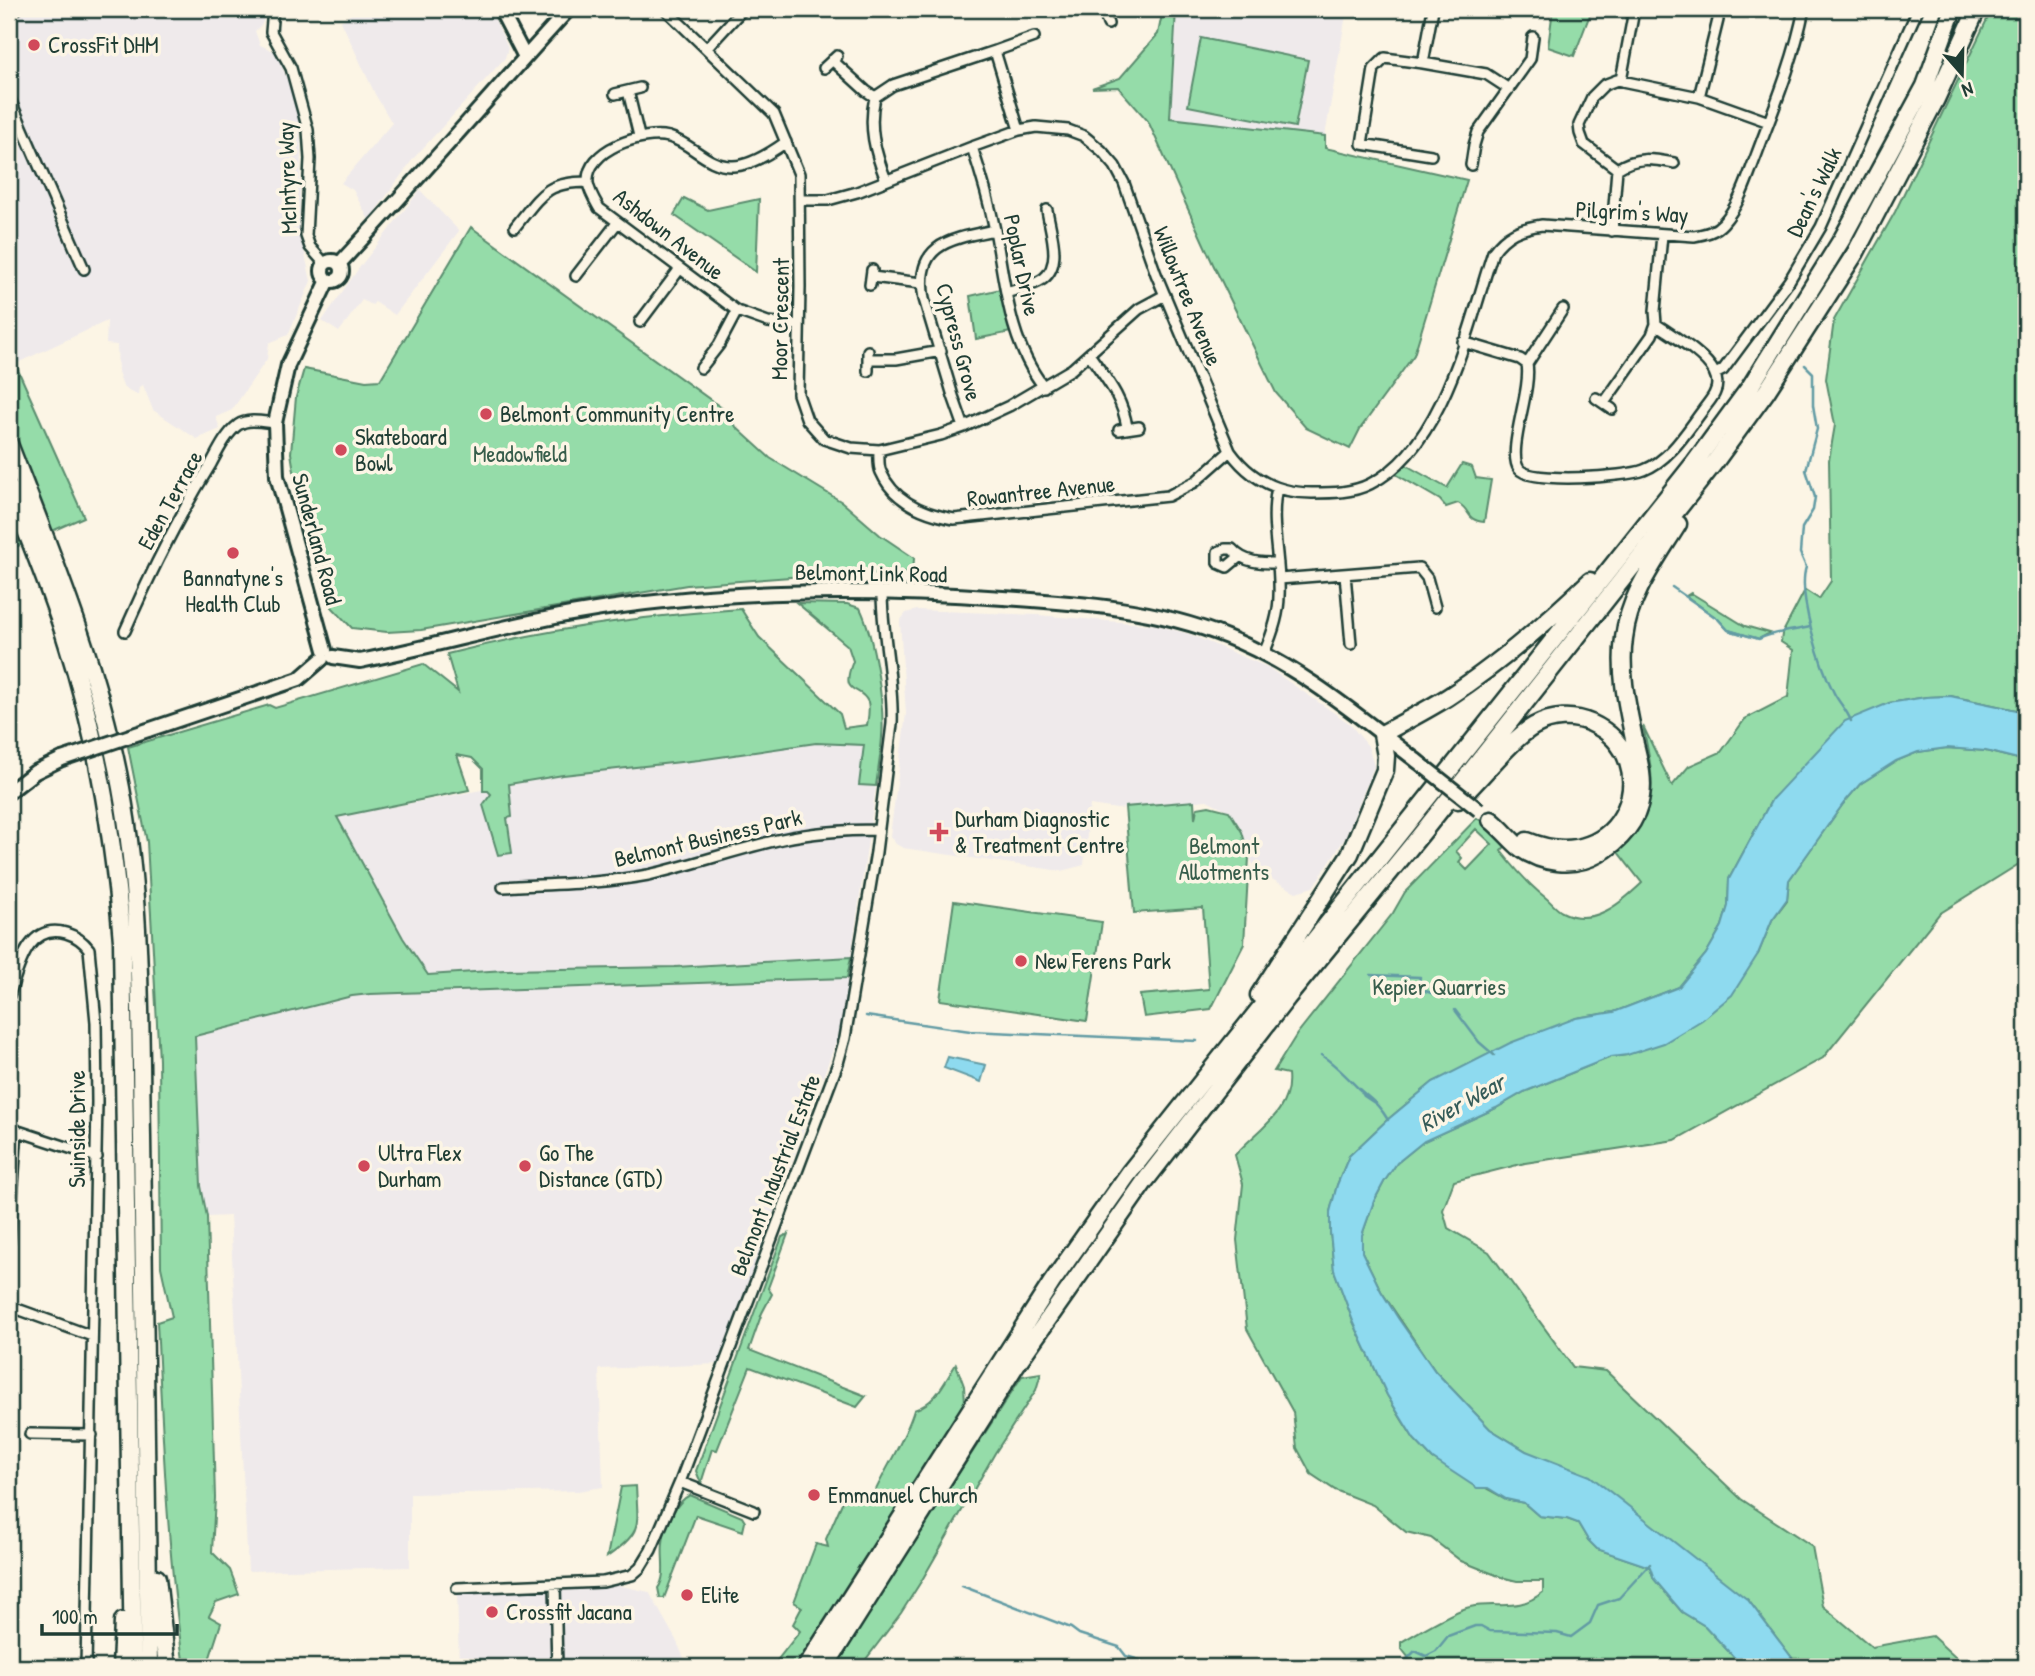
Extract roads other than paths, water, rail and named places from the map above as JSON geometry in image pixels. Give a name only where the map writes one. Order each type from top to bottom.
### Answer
[{"type":"highway","points":[[806,1667],[1052,1282],[1129,1173],[1638,533],[1750,387],[1842,239],[1925,86],[1953,9]]},
{"type":"highway","points":[[825,1667],[1016,1365],[1144,1181],[1716,462],[1766,392],[1856,252],[1937,99],[1977,9]]},
{"type":"highway","points":[[9,444],[83,640],[111,738],[129,839],[138,940],[139,1496],[133,1667]]},
{"type":"highway","points":[[1485,815],[1519,846],[1535,856],[1563,863],[1595,856],[1621,837],[1630,825],[1638,810],[1642,782],[1622,674],[1628,617],[1642,582],[1716,462]]},
{"type":"highway","points":[[9,488],[52,597],[82,693],[104,791],[114,854],[122,942],[139,1496],[149,1667]]},
{"type":"highway","points":[[1192,1093],[1256,1000],[1350,854],[1385,770],[1386,756],[1382,734],[1447,698],[1505,656],[1560,610],[1638,533]]},
{"type":"highway","points":[[1422,833],[1476,784],[1520,736],[1534,726],[1558,718],[1584,720],[1600,727],[1613,738],[1630,769],[1631,787],[1628,804],[1620,820],[1608,833],[1586,846],[1560,850],[1543,847],[1505,831]]},
{"type":"highway","points":[[121,1667],[139,1496]]},
{"type":"highway","points":[[139,1496],[167,1667]]},
{"type":"street","points":[[9,12],[17,9]]},
{"type":"street","name":"McIntyre Way","points":[[273,9],[271,32],[291,68],[308,130],[310,159],[306,236],[310,247],[325,264]]},
{"type":"street","points":[[500,9],[525,57]]},
{"type":"street","points":[[340,263],[371,232],[420,173],[569,9]]},
{"type":"street","name":"Moor Crescent","points":[[665,9],[774,114],[799,174],[798,394],[807,420],[824,439],[851,448],[879,450],[964,427],[1044,387],[1072,369],[1139,309],[1165,295]]},
{"type":"street","points":[[707,48],[743,9]]},
{"type":"street","points":[[1104,9],[1108,24]]},
{"type":"street","points":[[1423,63],[1433,9]]},
{"type":"street","name":"Pilgrim's Way","points":[[1464,342],[1493,252],[1510,234],[1542,225],[1694,236],[1711,232],[1721,225],[1735,206],[1769,122],[1791,60],[1804,9]]},
{"type":"street","name":"Dean's Walk","points":[[1715,374],[1723,370],[1789,281],[1821,228],[1918,9]]},
{"type":"street","points":[[1621,80],[1633,16]]},
{"type":"street","points":[[1699,97],[1718,20]]},
{"type":"street","points":[[886,180],[872,136],[875,97],[893,85],[1034,37]]},
{"type":"street","points":[[1471,165],[1478,132],[1530,59],[1533,37]]},
{"type":"street","points":[[995,51],[1019,130]]},
{"type":"street","points":[[824,68],[834,58],[875,97]]},
{"type":"street","points":[[1431,155],[1362,144],[1374,69],[1385,58],[1486,74],[1509,89]]},
{"type":"street","points":[[1617,169],[1584,144],[1580,133],[1579,125],[1588,105],[1604,85],[1621,80],[1699,97],[1769,122]]},
{"type":"street","points":[[615,94],[640,88]]},
{"type":"street","points":[[628,90],[639,136],[671,138],[715,164],[734,167],[769,155],[786,142]]},
{"type":"street","points":[[9,97],[84,269]]},
{"type":"street","name":"Willowtree Avenue","points":[[800,200],[828,200],[1019,130],[1052,127],[1074,131],[1102,151],[1115,166],[1124,183],[1165,295],[1230,450],[1247,471],[1278,488],[1332,494],[1351,491],[1385,475],[1419,440],[1436,413],[1464,342]]},
{"type":"street","name":"Ashdown Avenue","points":[[639,136],[613,147],[596,161],[588,183],[599,208],[737,311],[768,322],[799,325]]},
{"type":"street","name":"Poplar Drive","points":[[972,147],[995,230],[1016,331],[1027,360],[1044,387]]},
{"type":"street","points":[[1617,169],[1642,158],[1674,163]]},
{"type":"street","points":[[1612,231],[1617,169]]},
{"type":"street","points":[[515,227],[551,187],[568,182],[588,183]]},
{"type":"street","points":[[1006,293],[1041,281],[1050,273],[1054,262],[1053,245],[1046,210]]},
{"type":"street","points":[[576,276],[617,223]]},
{"type":"street","name":"Cypress Grove","points":[[964,427],[921,283],[924,265],[937,246],[995,230]]},
{"type":"street","points":[[1604,403],[1652,335],[1656,324],[1662,235]]},
{"type":"street","points":[[330,260],[340,263],[342,276],[336,281],[328,280],[322,275],[325,264],[330,260]]},
{"type":"street","points":[[639,322],[679,270]]},
{"type":"street","points":[[871,277],[921,283]]},
{"type":"street","name":"Sunderland Road","points":[[327,655],[277,476],[275,423],[288,365],[328,280]]},
{"type":"street","points":[[1527,364],[1563,309]]},
{"type":"street","points":[[701,368],[719,345],[737,311]]},
{"type":"street","points":[[1464,342],[1520,359],[1527,364],[1529,373],[1514,453],[1517,467],[1524,474],[1541,477],[1622,476],[1646,470],[1676,446],[1715,393],[1717,379],[1706,361],[1656,324]]},
{"type":"street","points":[[869,371],[869,355],[908,358],[940,351]]},
{"type":"street","points":[[1089,354],[1124,407],[1123,429],[1139,426]]},
{"type":"street","name":"Eden Terrace","points":[[125,631],[192,496],[228,437],[243,422],[275,423]]},
{"type":"street","name":"Rowantree Avenue","points":[[879,450],[880,470],[908,504],[930,515],[954,519],[1168,496],[1195,482],[1230,450]]},
{"type":"street","points":[[1264,653],[1278,612],[1275,500],[1278,488]]},
{"type":"street","points":[[1239,557],[1260,563],[1278,562]]},
{"type":"street","points":[[1279,579],[1419,568],[1427,578],[1435,607]]},
{"type":"street","points":[[1345,574],[1351,644]]},
{"type":"street","name":"Belmont Link Road","points":[[327,655],[360,660],[576,613],[663,601],[753,593],[882,593],[1055,602],[1140,612],[1200,627],[1264,653],[1322,688],[1485,815]]},
{"type":"street","name":"Belmont Industrial Estate","points":[[457,1588],[603,1582],[632,1575],[640,1568],[651,1550],[680,1482],[838,1063],[854,995],[892,724],[893,705],[882,621],[882,593]]},
{"type":"street","points":[[9,792],[35,772],[62,759],[299,679],[327,655]]},
{"type":"street","name":"Belmont Business Park","points":[[503,887],[644,876],[701,863],[781,839],[842,830],[878,830]]},
{"type":"street","name":"Swinside Drive","points":[[9,996],[22,957],[35,939],[48,932],[62,932],[74,936],[89,949],[96,1022],[97,1157],[86,1667]]},
{"type":"street","points":[[9,1242],[13,1129],[97,1157]]},
{"type":"street","points":[[9,1306],[92,1336]]},
{"type":"street","points":[[30,1434],[92,1435]]},
{"type":"street","points":[[680,1482],[754,1511]]},
{"type":"street","points":[[555,1584],[557,1667]]},
{"type":"water","name":"River Wear","points":[[1950,696],[2026,712],[2026,761],[1986,751],[1947,748],[1918,752],[1896,761],[1860,784],[1789,880],[1787,899],[1772,920],[1758,954],[1732,995],[1702,1020],[1664,1043],[1627,1055],[1611,1057],[1524,1092],[1424,1141],[1397,1163],[1384,1182],[1362,1235],[1362,1252],[1398,1318],[1435,1371],[1490,1429],[1526,1451],[1590,1476],[1748,1600],[1799,1667],[1743,1667],[1705,1626],[1682,1612],[1654,1579],[1650,1567],[1597,1549],[1578,1523],[1539,1516],[1524,1503],[1506,1499],[1488,1488],[1477,1488],[1433,1459],[1414,1439],[1387,1395],[1353,1321],[1334,1270],[1330,1212],[1349,1156],[1433,1082],[1510,1043],[1576,1018],[1614,1012],[1679,987],[1706,954],[1722,926],[1728,906],[1729,879],[1772,799],[1845,721],[1889,703]]},
{"type":"water","points":[[948,1057],[986,1065],[981,1082],[944,1068]]},
{"type":"waterway","points":[[1805,365],[1813,373],[1813,405],[1817,429],[1806,470],[1815,497],[1813,510],[1802,528],[1800,553],[1806,567],[1804,579],[1807,612],[1822,665],[1834,693],[1851,721]]},
{"type":"waterway","points":[[1672,587],[1718,619],[1728,630],[1759,639],[1810,627]]},
{"type":"waterway","points":[[1371,975],[1420,977],[1418,988],[1444,998]]},
{"type":"waterway","points":[[1455,1010],[1479,1042],[1494,1055]]},
{"type":"waterway","points":[[866,1016],[970,1031],[1197,1041]]},
{"type":"waterway","points":[[1321,1055],[1374,1102],[1388,1120]]},
{"type":"waterway","points":[[1361,1091],[1376,1104]]},
{"type":"waterway","points":[[1399,1667],[1415,1651],[1426,1656],[1436,1651],[1448,1636],[1475,1626],[1490,1631],[1557,1633],[1571,1637],[1590,1623],[1598,1605],[1619,1598],[1650,1564]]},
{"type":"waterway","points":[[962,1586],[1071,1628],[1079,1634],[1119,1647],[1126,1656],[1163,1667]]},
{"type":"waterway","points":[[1174,1667],[1265,1662],[1278,1667]]},
{"type":"waterway","points":[[1282,1667],[1308,1667]]},
{"type":"place","name":"CrossFit DHM","points":[[34,45]]},
{"type":"place","name":"Belmont Community Centre","points":[[486,414]]},
{"type":"place","name":"Skateboard Bowl","points":[[341,450]]},
{"type":"place","name":"Bannatyne's Health Club","points":[[233,553]]},
{"type":"place","name":"Durham Diagnostic & Treatment Centre","points":[[939,832]]},
{"type":"place","name":"New Ferens Park","points":[[1021,961]]},
{"type":"place","name":"Ultra Flex Durham","points":[[364,1166]]},
{"type":"place","name":"Go The Distance (GTD)","points":[[525,1166]]},
{"type":"place","name":"Emmanuel Church","points":[[814,1495]]},
{"type":"place","name":"Elite","points":[[687,1595]]},
{"type":"place","name":"Crossfit Jacana","points":[[492,1612]]},
{"type":"park label","name":"Meadowfield","points":[[520,454]]},
{"type":"park label","name":"Belmont Allotments","points":[[1224,859]]},
{"type":"park label","name":"Kepier Quarries","points":[[1439,987]]}]
